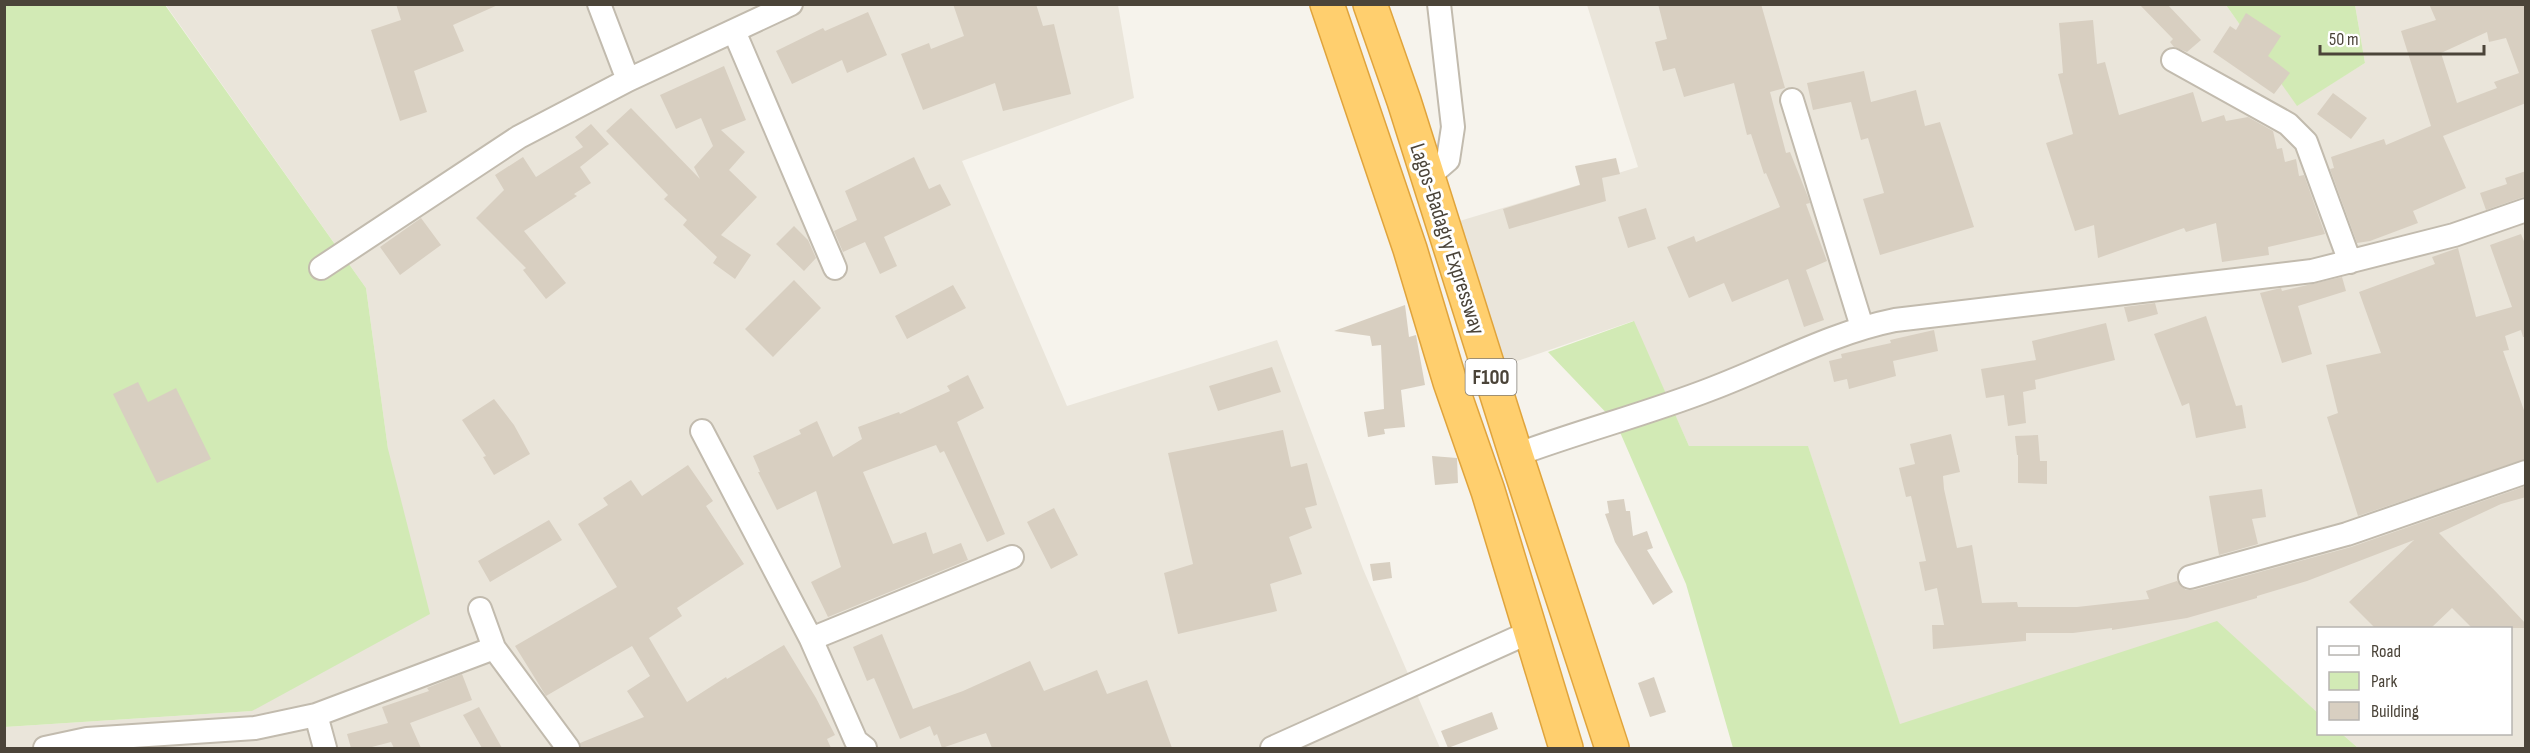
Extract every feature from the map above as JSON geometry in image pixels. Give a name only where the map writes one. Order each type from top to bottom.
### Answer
[{"type":"highway","name":"Lagos-Badagry Expressway","points":[[1327,4],[1410,249],[1450,382],[1488,491],[1566,748]]},
{"type":"highway","name":"Lagos-Badagry Expressway","points":[[1370,4],[1404,101],[1426,178],[1440,215],[1515,455],[1612,748]]},
{"type":"street","points":[[599,4],[628,80]]},
{"type":"street","points":[[321,268],[519,136],[628,80],[791,4]]},
{"type":"street","points":[[1426,178],[1448,160],[1453,127],[1439,4]]},
{"type":"street","points":[[734,31],[836,268]]},
{"type":"street","points":[[2173,60],[2288,124],[2306,142],[2350,262]]},
{"type":"street","points":[[1792,100],[1862,327]]},
{"type":"street","points":[[1515,455],[1572,434],[1710,390],[1862,327],[1895,320],[2312,271],[2454,235],[2526,210]]},
{"type":"street","points":[[702,431],[811,639],[856,741],[865,748]]},
{"type":"street","points":[[2190,577],[2347,534],[2526,472]]},
{"type":"street","points":[[811,639],[1012,557]]},
{"type":"street","points":[[480,609],[494,648],[568,748]]},
{"type":"street","points":[[1272,748],[1530,632]]},
{"type":"street","points":[[45,748],[87,739],[255,728],[316,715],[494,648]]},
{"type":"street","points":[[316,715],[325,748]]},
{"type":"shaded area","points":[[165,4],[1118,5],[1134,98],[962,161],[1067,406],[1277,340],[1363,569],[1440,748],[5,748],[5,727],[252,711],[388,449],[366,288]]},
{"type":"shaded area","points":[[1587,5],[2226,5],[2297,105],[2365,63],[2355,5],[2525,5],[2525,748],[2358,748],[2343,735],[2512,735],[2512,627],[2317,627],[2317,712],[2217,622],[1900,725],[1808,447],[1689,446],[1633,321],[1500,367],[1443,226],[1638,167]]},
{"type":"green space","points":[[5,5],[165,5],[366,288],[388,449],[430,614],[252,711],[5,727]]},
{"type":"green space","points":[[2226,5],[2355,5],[2365,63],[2297,106]]},
{"type":"green space","points":[[1634,321],[1689,446],[1808,446],[1900,724],[2217,621],[2317,712],[2317,735],[2343,735],[2358,748],[1733,748],[1686,584],[1616,423],[1548,352]]},
{"type":"building","points":[[396,4],[500,4],[453,25],[464,51],[414,71],[427,112],[400,121],[371,30],[401,20]]},
{"type":"building","points":[[953,4],[1036,4],[1043,26],[1054,24],[1071,94],[1003,111],[995,83],[923,110],[901,54],[929,43],[931,49],[964,36]]},
{"type":"building","points":[[1658,4],[1761,4],[1785,88],[1770,92],[1786,153],[1790,152],[1808,197],[1810,203],[1806,204],[1827,261],[1806,270],[1824,320],[1804,327],[1788,279],[1732,302],[1724,283],[1689,298],[1667,247],[1694,236],[1696,242],[1780,207],[1766,173],[1764,174],[1751,134],[1747,135],[1734,83],[1684,97],[1675,68],[1663,71],[1655,42],[1667,39]]},
{"type":"building","points":[[2139,4],[2167,4],[2201,40],[2187,52],[2174,47],[2170,42],[2173,39]]},
{"type":"building","points":[[2429,4],[2526,4],[2526,103],[2443,136],[2466,188],[2413,211],[2418,223],[2370,241],[2357,243],[2330,169],[2334,168],[2331,157],[2384,139],[2386,145],[2431,126],[2401,31],[2436,20]],"holes":[[[2487,32],[2489,42],[2506,38],[2519,73],[2494,82],[2497,88],[2457,103],[2441,53]]]},
{"type":"building","points":[[868,12],[887,55],[847,73],[842,60],[792,84],[776,51],[823,28],[825,31]]},
{"type":"building","points":[[2246,13],[2281,36],[2268,56],[2290,73],[2274,94],[2213,52],[2230,26],[2236,30]]},
{"type":"building","points":[[2093,20],[2097,64],[2105,62],[2119,115],[2193,92],[2202,122],[2224,115],[2226,121],[2248,117],[2273,131],[2277,149],[2282,148],[2285,162],[2296,159],[2299,176],[2304,175],[2325,234],[2268,247],[2269,255],[2222,262],[2216,223],[2186,232],[2184,228],[2098,258],[2094,225],[2075,231],[2046,143],[2073,134],[2058,74],[2063,73],[2059,23]]},
{"type":"building","points":[[724,66],[746,120],[721,130],[745,152],[729,170],[757,197],[721,235],[751,255],[735,279],[713,263],[717,257],[683,225],[687,220],[664,199],[668,195],[606,131],[631,108],[700,179],[694,167],[713,146],[701,118],[676,129],[660,95]]},
{"type":"building","points":[[1864,71],[1871,102],[1916,90],[1925,126],[1940,122],[1974,227],[1880,255],[1863,199],[1884,193],[1868,138],[1861,140],[1851,102],[1813,110],[1807,83]]},
{"type":"building","points":[[2333,93],[2367,118],[2351,139],[2317,114]]},
{"type":"building","points":[[591,124],[609,144],[580,167],[591,183],[574,194],[577,196],[524,231],[566,283],[546,299],[523,270],[526,268],[476,218],[504,190],[495,175],[523,157],[536,177],[583,147],[575,137]]},
{"type":"building","points":[[914,157],[929,189],[940,184],[951,205],[884,237],[897,266],[880,274],[865,242],[843,252],[834,231],[857,220],[845,191]]},
{"type":"building","points":[[1616,158],[1620,174],[1602,178],[1606,201],[1509,229],[1503,209],[1580,185],[1575,166]]},
{"type":"building","points":[[2526,171],[2526,196],[2486,210],[2480,193],[2507,184],[2505,178]]},
{"type":"building","points":[[1646,208],[1656,239],[1628,248],[1618,217]]},
{"type":"building","points":[[421,218],[441,245],[400,275],[380,247]]},
{"type":"building","points":[[794,226],[808,240],[816,258],[804,271],[776,244]]},
{"type":"building","points":[[2521,234],[2526,246],[2526,337],[2523,337],[2521,330],[2505,336],[2509,350],[2503,351],[2526,416],[2526,459],[2358,516],[2327,417],[2338,413],[2326,365],[2381,353],[2359,292],[2435,264],[2432,257],[2458,248],[2476,317],[2512,307],[2490,245]]},
{"type":"building","points":[[2342,277],[2346,291],[2298,306],[2312,354],[2282,363],[2260,293],[2281,288],[2282,291]]},
{"type":"building","points":[[794,280],[821,308],[773,357],[745,329]]},
{"type":"building","points":[[953,285],[966,308],[907,339],[895,316]]},
{"type":"building","points":[[2155,303],[2158,314],[2128,322],[2124,307]]},
{"type":"building","points":[[1405,305],[1409,337],[1416,335],[1425,385],[1401,390],[1405,427],[1384,429],[1385,434],[1368,437],[1364,412],[1384,409],[1381,345],[1372,346],[1370,336],[1334,331]]},
{"type":"building","points":[[2206,316],[2236,406],[2242,405],[2246,428],[2196,438],[2189,403],[2182,406],[2154,334]]},
{"type":"building","points":[[2106,323],[2115,360],[2035,380],[2036,389],[2023,392],[2026,423],[2008,426],[2004,395],[1986,398],[1981,369],[2036,360],[2032,341]]},
{"type":"building","points":[[1934,330],[1938,351],[1893,361],[1896,376],[1849,389],[1847,379],[1834,382],[1829,361],[1842,358],[1841,354],[1891,343],[1890,340]]},
{"type":"building","points":[[1272,367],[1281,392],[1218,411],[1209,386]]},
{"type":"building","points":[[968,375],[984,408],[957,422],[1005,534],[987,542],[944,451],[940,453],[936,445],[863,472],[893,544],[926,532],[933,554],[961,543],[968,560],[828,617],[811,582],[841,567],[816,491],[777,510],[758,472],[760,472],[753,456],[801,434],[799,430],[817,421],[833,457],[862,439],[858,427],[899,412],[900,414],[950,391],[947,386]]},
{"type":"building","points":[[138,382],[148,402],[176,388],[211,459],[157,483],[113,394]]},
{"type":"building","points":[[494,399],[514,425],[530,454],[494,475],[483,457],[486,456],[462,420]]},
{"type":"building","points":[[1283,430],[1291,467],[1307,463],[1317,505],[1305,508],[1312,528],[1289,537],[1302,574],[1270,584],[1277,611],[1178,634],[1164,573],[1193,564],[1168,453]]},
{"type":"building","points":[[1951,434],[1960,472],[1943,476],[1957,548],[1972,545],[1982,603],[2017,602],[2018,607],[2077,607],[2149,599],[2146,591],[2177,581],[2186,590],[2194,590],[2351,547],[2526,486],[2526,497],[2501,504],[2439,533],[2526,624],[2526,628],[2471,627],[2452,608],[2432,627],[2374,627],[2349,602],[2414,540],[2307,581],[2187,618],[2112,630],[2112,628],[2073,633],[2026,633],[2026,641],[1933,649],[1932,625],[1944,625],[1937,588],[1925,591],[1919,562],[1926,561],[1911,496],[1906,497],[1899,468],[1915,464],[1910,444]]},
{"type":"building","points":[[2038,435],[2040,461],[2047,461],[2047,484],[2018,483],[2015,436]]},
{"type":"building","points":[[1432,456],[1457,458],[1458,483],[1435,485]]},
{"type":"building","points":[[688,465],[713,501],[706,506],[744,564],[677,608],[682,616],[649,638],[687,702],[784,645],[835,735],[827,739],[831,748],[581,748],[580,743],[644,717],[627,691],[650,676],[632,646],[546,696],[515,646],[617,587],[578,524],[608,505],[603,498],[631,480],[642,496]]},
{"type":"building","points":[[2262,489],[2266,517],[2252,519],[2258,544],[2219,555],[2209,496]]},
{"type":"building","points":[[1624,499],[1626,511],[1630,511],[1633,536],[1647,531],[1653,548],[1647,550],[1673,592],[1653,605],[1615,542],[1605,514],[1609,513],[1607,501]]},
{"type":"building","points":[[1054,508],[1078,555],[1051,569],[1027,522]]},
{"type":"building","points":[[549,520],[562,540],[490,582],[478,561]]},
{"type":"building","points":[[1390,562],[1392,578],[1373,581],[1370,564]]},
{"type":"building","points":[[882,634],[913,709],[963,691],[1030,661],[1044,691],[1097,670],[1107,694],[1147,680],[1172,748],[992,748],[986,733],[942,748],[937,734],[934,736],[930,726],[900,739],[874,678],[867,681],[853,647]]},
{"type":"building","points":[[462,674],[472,700],[410,723],[421,748],[394,748],[391,742],[368,748],[351,748],[347,734],[388,723],[382,707],[429,691],[427,688]]},
{"type":"building","points":[[1654,677],[1666,712],[1650,717],[1638,683]]},
{"type":"building","points":[[479,707],[502,748],[482,748],[463,715]]},
{"type":"building","points":[[1492,712],[1498,729],[1448,748],[1441,731]]}]
